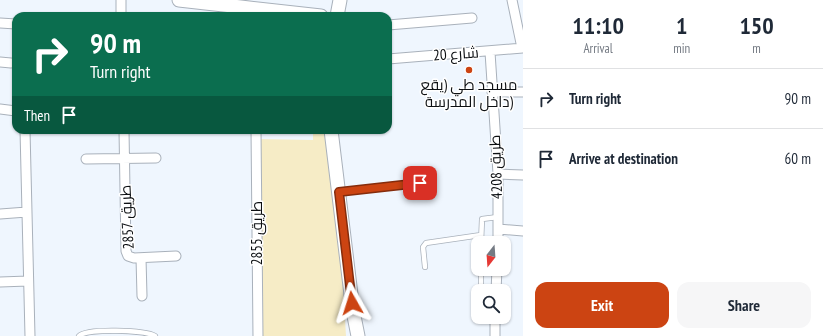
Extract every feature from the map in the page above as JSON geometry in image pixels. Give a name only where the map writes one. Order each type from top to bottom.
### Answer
[{"type":"street","points":[[121,0],[121,12]]},
{"type":"street","points":[[179,0],[256,12]]},
{"type":"street","points":[[338,12],[340,0]]},
{"type":"street","points":[[512,0],[522,48]]},
{"type":"street","points":[[392,25],[472,18]]},
{"type":"street","points":[[0,23],[12,24]]},
{"type":"street","name":"شارع 20","points":[[392,58],[490,52],[522,48]]},
{"type":"street","name":"طريق 4208","points":[[490,52],[498,174],[498,236]]},
{"type":"street","points":[[0,62],[11,62]]},
{"type":"street","points":[[492,92],[523,92]]},
{"type":"street","points":[[0,109],[12,110]]},
{"type":"street","points":[[25,134],[30,336]]},
{"type":"street","name":"طريق 2857","points":[[124,134],[126,251],[128,256],[141,258],[176,256]]},
{"type":"street","name":"طريق 2855","points":[[256,134],[258,336]]},
{"type":"street","points":[[332,134],[353,311],[358,336]]},
{"type":"street","points":[[86,159],[156,158]]},
{"type":"street","points":[[498,174],[523,175]]},
{"type":"street","points":[[0,214],[26,212]]},
{"type":"street","points":[[498,229],[523,231]]},
{"type":"street","points":[[141,258],[142,296]]},
{"type":"street","points":[[0,282],[28,281]]},
{"type":"street","points":[[495,324],[495,336]]},
{"type":"lane","points":[[339,192],[420,183]]},
{"type":"lane","points":[[425,267],[423,246],[426,243],[480,235],[482,218],[498,216]]},
{"type":"lane","points":[[79,336],[87,332],[125,331],[155,336]]},
{"type":"sand","points":[[313,134],[334,134],[346,336],[262,336],[256,139],[313,140]]},
{"type":"place","name":"مسجد طي (يقع داخل المدرسة)","points":[[469,70]]},
{"type":"route","points":[[352,303],[339,192],[420,183]]}]
